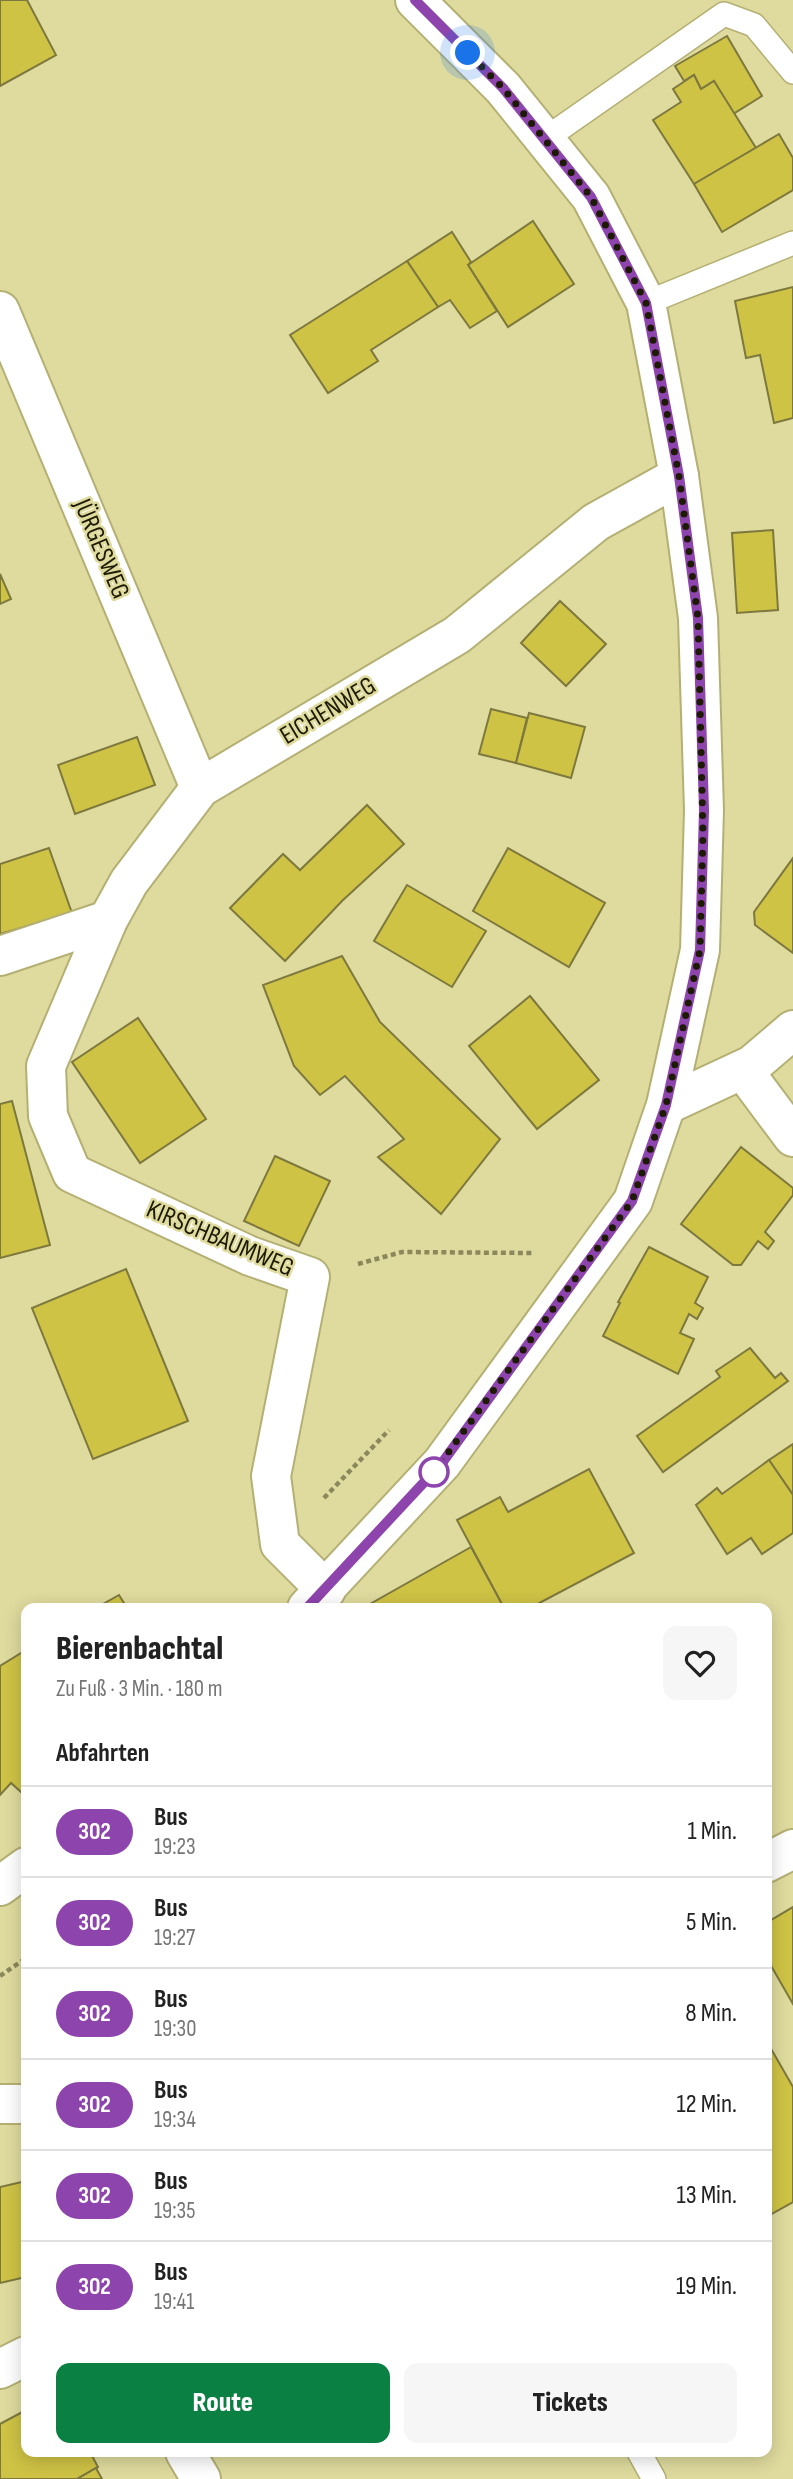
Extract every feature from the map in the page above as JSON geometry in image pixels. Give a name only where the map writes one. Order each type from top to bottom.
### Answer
[{"type":"street","points":[[280,1544],[317,1599],[442,1463],[591,1261],[632,1201],[666,1105],[700,950],[704,810],[698,618],[679,476],[646,303],[591,197],[503,88],[415,0]]},
{"type":"street","name":"JÜRGESWEG","points":[[0,311],[200,788]]},
{"type":"street","name":"EICHENWEG","points":[[108,920],[129,882],[200,788],[457,635],[596,522],[679,476]]},
{"type":"street","points":[[0,956],[108,920]]},
{"type":"street","name":"KIRSCHBAUMWEG","points":[[108,920],[46,1066],[48,1116],[72,1173],[250,1256],[310,1277],[271,1476],[280,1544]]},
{"type":"street","points":[[666,1105],[752,1065],[793,1030]]},
{"type":"street","points":[[743,1070],[793,1137]]},
{"type":"street","points":[[772,1860],[793,1849]]},
{"type":"street","points":[[0,2105],[21,2104]]},
{"type":"street","points":[[0,2369],[21,2358]]},
{"type":"street","points":[[188,2457],[201,2479]]},
{"type":"lane","points":[[545,139],[724,14],[754,25],[793,72]]},
{"type":"lane","points":[[646,303],[793,243]]},
{"type":"lane","points":[[642,2457],[654,2479]]},
{"type":"path","points":[[402,1252],[526,1252],[591,1261]]},
{"type":"path","points":[[280,1544],[389,1430]]},
{"type":"path","points":[[0,1976],[21,1961]]},
{"type":"building","points":[[0,0],[27,0],[56,55],[0,86]]},
{"type":"building","points":[[727,36],[762,96],[733,114],[714,81],[701,89],[694,75],[684,81],[675,66]]},
{"type":"building","points":[[694,75],[701,89],[714,81],[756,148],[694,184],[653,120],[681,102],[673,89]]},
{"type":"building","points":[[779,134],[793,158],[793,190],[722,232],[694,184]]},
{"type":"building","points":[[533,221],[574,284],[508,327],[468,265]]},
{"type":"building","points":[[452,232],[471,262],[468,265],[497,311],[470,328],[450,300],[438,307],[407,261]]},
{"type":"building","points":[[407,261],[438,307],[371,350],[378,361],[328,393],[290,335]]},
{"type":"building","points":[[793,287],[793,418],[774,423],[760,355],[746,358],[735,301]]},
{"type":"building","points":[[773,530],[778,610],[737,613],[732,533]]},
{"type":"building","points":[[0,574],[11,599],[0,604]]},
{"type":"building","points":[[560,601],[606,644],[566,686],[521,643]]},
{"type":"building","points":[[491,709],[527,718],[516,763],[479,754]]},
{"type":"building","points":[[529,713],[585,727],[571,778],[516,763]]},
{"type":"building","points":[[137,737],[155,785],[75,814],[58,765]]},
{"type":"building","points":[[367,805],[404,844],[342,901],[285,961],[230,908],[283,854],[300,870]]},
{"type":"building","points":[[49,848],[72,913],[0,934],[0,864]]},
{"type":"building","points":[[508,848],[605,903],[569,967],[473,911]]},
{"type":"building","points":[[793,858],[793,953],[755,925],[754,912]]},
{"type":"building","points":[[407,885],[486,931],[452,987],[374,941]]},
{"type":"building","points":[[342,956],[380,1022],[500,1139],[441,1214],[378,1157],[404,1139],[345,1076],[320,1095],[294,1066],[263,985]]},
{"type":"building","points":[[530,996],[599,1080],[537,1129],[469,1046]]},
{"type":"building","points":[[138,1018],[206,1119],[140,1163],[72,1062]]},
{"type":"building","points":[[12,1101],[50,1245],[0,1258],[0,1104]]},
{"type":"building","points":[[741,1147],[793,1188],[793,1195],[765,1232],[774,1241],[768,1249],[758,1241],[741,1265],[733,1265],[681,1224]]},
{"type":"building","points":[[275,1156],[330,1181],[299,1246],[244,1221]]},
{"type":"building","points":[[649,1247],[708,1277],[695,1303],[703,1308],[697,1319],[689,1314],[680,1333],[694,1339],[678,1374],[603,1336],[620,1303],[618,1302]]},
{"type":"building","points":[[126,1269],[188,1421],[93,1459],[32,1308]]},
{"type":"building","points":[[750,1348],[775,1378],[781,1373],[788,1381],[663,1472],[637,1436],[720,1377],[716,1371]]},
{"type":"building","points":[[793,1444],[793,1495],[769,1460]]},
{"type":"building","points":[[769,1460],[793,1495],[793,1533],[762,1554],[751,1538],[727,1554],[696,1505],[717,1488],[722,1494]]},
{"type":"building","points":[[589,1469],[634,1553],[539,1603],[501,1603],[457,1520],[500,1497],[508,1512]]},
{"type":"building","points":[[471,1547],[501,1603],[372,1603]]},
{"type":"building","points":[[119,1595],[124,1603],[105,1603]]},
{"type":"building","points":[[21,1653],[21,1792],[11,1783],[0,1795],[0,1666]]},
{"type":"building","points":[[793,1907],[793,2004],[772,1967],[772,1919]]},
{"type":"building","points":[[772,2050],[793,2087],[793,2202],[772,2214]]},
{"type":"building","points":[[21,2182],[21,2278],[0,2283],[0,2187]]},
{"type":"building","points":[[21,2413],[21,2457],[93,2457],[98,2467],[77,2479],[0,2479],[0,2424]]},
{"type":"building","points":[[96,2468],[102,2479],[77,2479]]},
{"type":"bus line","name":"302","points":[[312,1603],[442,1463],[632,1201],[666,1105],[700,950],[704,810],[698,618],[679,476],[646,303],[591,197],[503,88],[415,0]]},
{"type":"route","points":[[434,1472],[591,1261],[632,1201],[666,1105],[700,950],[704,810],[698,618],[679,476],[646,303],[591,197],[503,88],[468,53]]}]
